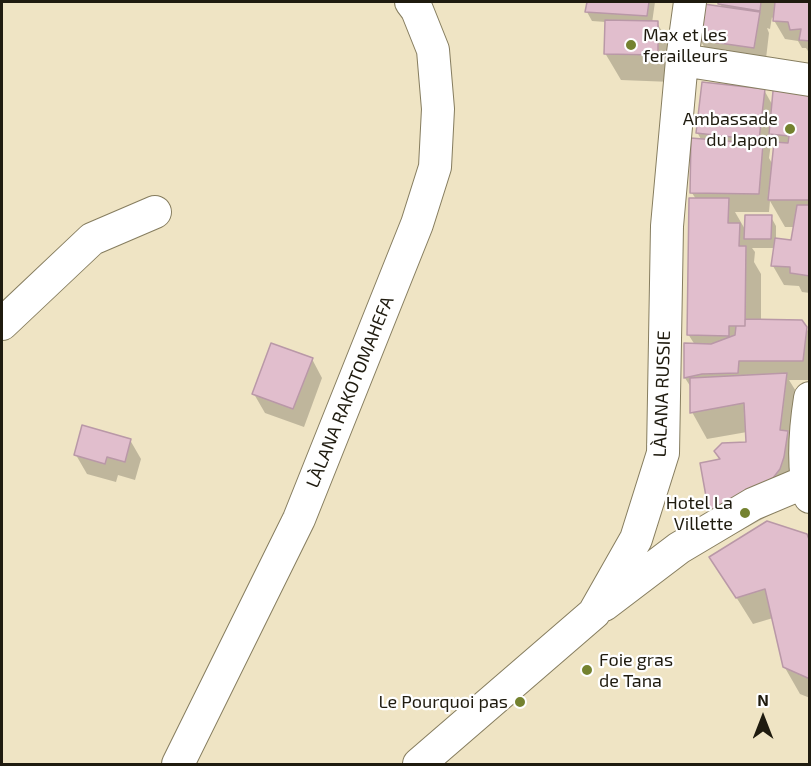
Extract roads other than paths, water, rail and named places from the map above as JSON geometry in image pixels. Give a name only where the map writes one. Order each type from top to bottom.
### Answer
[{"type":"street","name":"LÀLANA RAKOTOMAHEFA","points":[[178,765],[299,519],[417,224],[435,167],[438,109],[433,50],[417,10],[411,2]]},
{"type":"street","name":"LÀLANA RUSSIE","points":[[419,765],[594,613],[636,539],[663,453],[667,226],[682,60],[690,2]]},
{"type":"street","points":[[682,60],[810,80]]},
{"type":"street","points":[[2,324],[92,239],[155,212]]},
{"type":"street","points":[[594,613],[679,548],[753,504],[808,487],[805,456],[810,398]]},
{"type":"place","name":"Max et les ferailleurs","points":[[631,45]]},
{"type":"place","name":"Ambassade du Japon","points":[[790,129]]},
{"type":"place","name":"Hotel La Villette","points":[[745,513]]},
{"type":"place","name":"Foie gras de Tana","points":[[587,670]]},
{"type":"place","name":"Le Pourquoi pas","points":[[520,702]]}]
